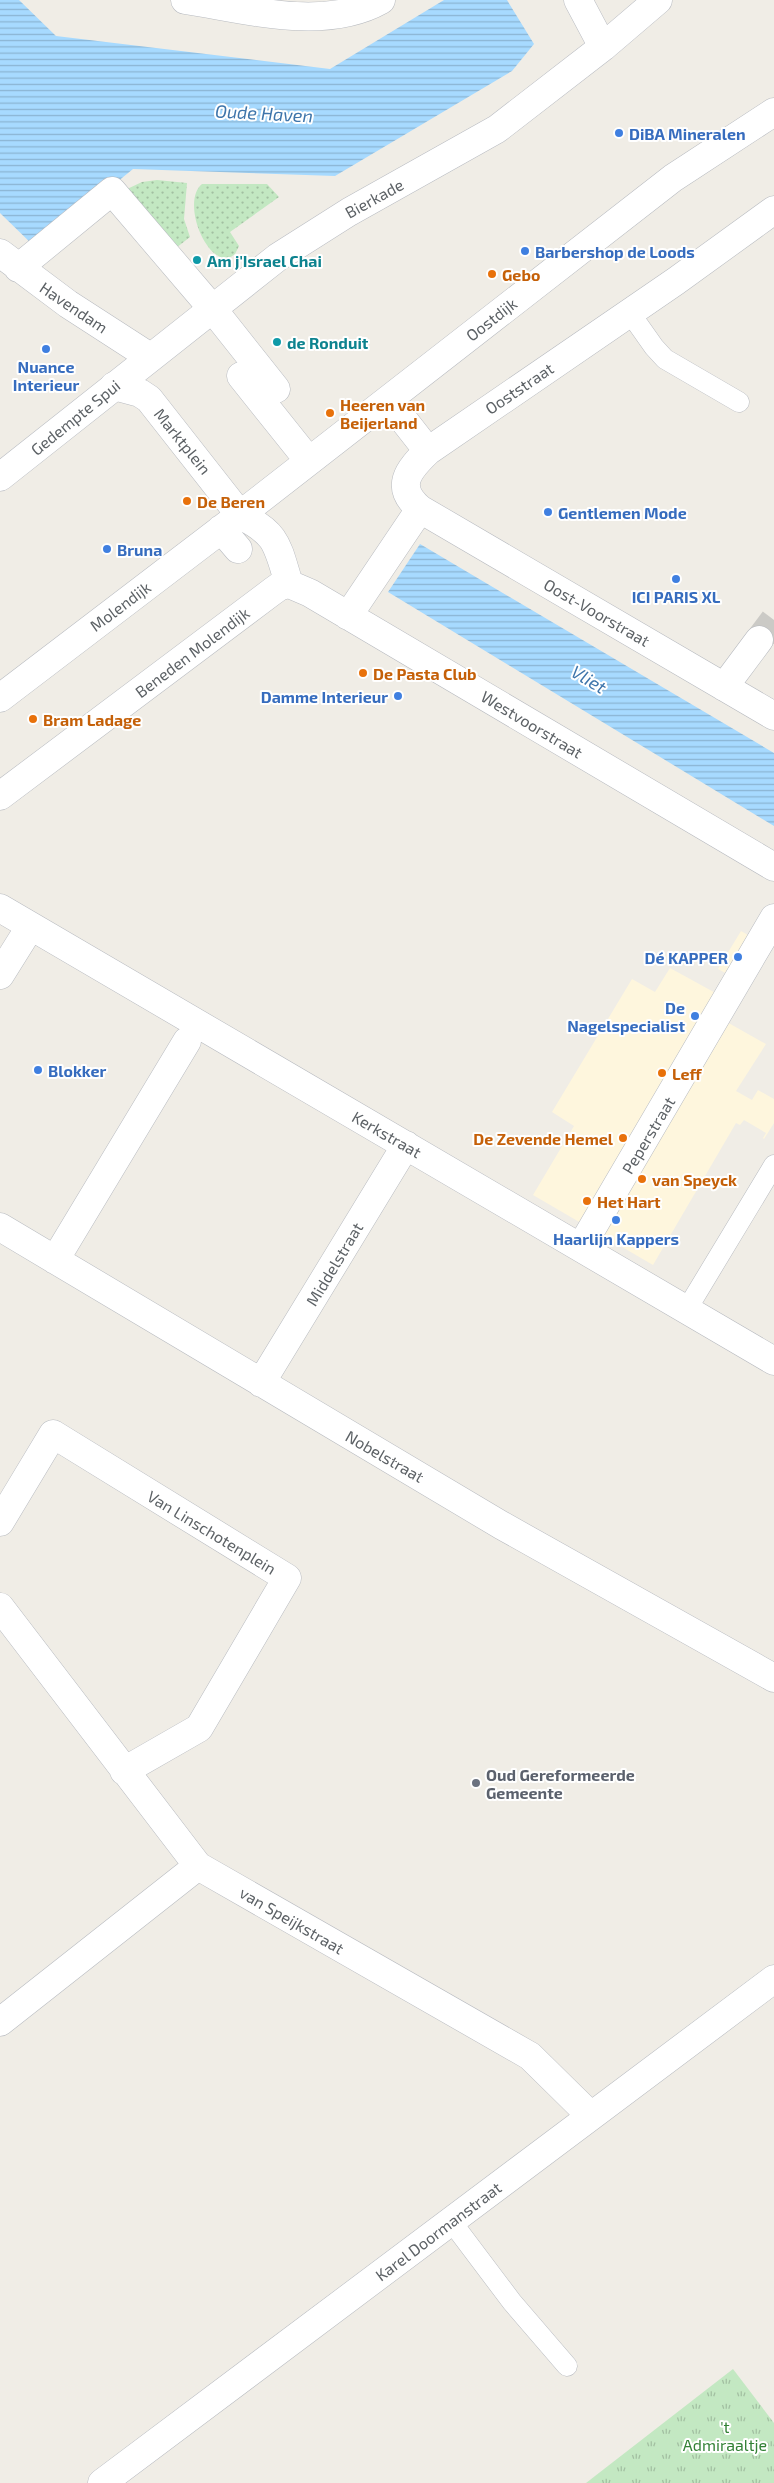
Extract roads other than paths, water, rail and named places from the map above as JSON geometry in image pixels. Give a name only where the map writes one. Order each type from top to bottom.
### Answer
[{"type":"street","points":[[185,0],[314,17],[355,11],[381,0]]},
{"type":"street","points":[[578,0],[603,47]]},
{"type":"street","name":"Bierkade","points":[[150,356],[216,314],[278,257],[318,231],[497,129],[603,47],[658,0]]},
{"type":"street","name":"Oostdijk","points":[[309,461],[673,178],[774,112]]},
{"type":"street","points":[[9,260],[112,191],[216,314],[276,389]]},
{"type":"street","name":"Ooststraat","points":[[420,508],[407,495],[406,483],[414,465],[428,450],[630,313],[767,224]]},
{"type":"street","name":"Havendam","points":[[9,260],[75,309],[150,356]]},
{"type":"street","points":[[216,314],[229,361],[309,461],[233,531]]},
{"type":"street","name":"Gedempte Spui","points":[[0,477],[150,356]]},
{"type":"street","name":"Marktplein","points":[[114,386],[140,393],[149,399],[233,531],[258,524],[271,534],[279,550],[289,584]]},
{"type":"street","points":[[388,400],[428,450]]},
{"type":"street","points":[[348,616],[420,508]]},
{"type":"street","name":"Oost-Voorstraat","points":[[420,508],[774,716]]},
{"type":"street","name":"Molendijk","points":[[0,698],[233,531]]},
{"type":"street","name":"Westvoorstraat","points":[[289,584],[310,593],[774,867]]},
{"type":"street","name":"Beneden Molendijk","points":[[0,796],[273,591],[280,586],[289,584]]},
{"type":"street","points":[[724,687],[759,640]]},
{"type":"street","name":"Kerkstraat","points":[[0,908],[774,1361]]},
{"type":"street","name":"Peperstraat","points":[[581,1247],[774,918]]},
{"type":"street","points":[[0,976],[30,927]]},
{"type":"street","points":[[55,1260],[187,1041]]},
{"type":"street","name":"Middelstraat","points":[[261,1383],[406,1145]]},
{"type":"street","name":"Nobelstraat","points":[[0,1228],[501,1525],[774,1678]]},
{"type":"street","name":"Van Linschotenplein","points":[[0,1522],[53,1434],[287,1578],[199,1728],[124,1771]]},
{"type":"street","points":[[0,1607],[198,1866],[0,2022]]},
{"type":"street","name":"van Speijkstraat","points":[[198,1866],[530,2056],[592,2116]]},
{"type":"street","name":"Karel Doormanstraat","points":[[102,2483],[774,1979]]},
{"type":"lane","points":[[630,313],[665,359],[739,402]]},
{"type":"lane","points":[[688,1309],[774,1165]]},
{"type":"lane","points":[[451,2221],[512,2302],[567,2366]]},
{"type":"water","name":"Oude Haven","points":[[0,0],[19,0],[56,36],[330,69],[444,0],[507,0],[534,44],[512,71],[335,176],[133,169],[36,248],[0,213]]},
{"type":"water","name":"Vliet","points":[[420,544],[774,753],[774,826],[388,592]]},
{"type":"tunnel","points":[[759,640],[774,620]]},
{"type":"place","name":"DiBA Mineralen","points":[[619,133]]},
{"type":"place","name":"Barbershop de Loods","points":[[525,251]]},
{"type":"place","name":"Am j'Israel Chai","points":[[197,260]]},
{"type":"place","name":"Gebo","points":[[492,274]]},
{"type":"place","name":"de Ronduit","points":[[277,342]]},
{"type":"place","name":"Nuance Interieur","points":[[46,349]]},
{"type":"place","name":"Heeren van Beijerland","points":[[330,413]]},
{"type":"place","name":"De Beren","points":[[187,501]]},
{"type":"place","name":"Gentlemen Mode","points":[[548,512]]},
{"type":"place","name":"Bruna","points":[[107,549]]},
{"type":"place","name":"ICI PARIS XL","points":[[676,579]]},
{"type":"place","name":"De Pasta Club","points":[[363,673]]},
{"type":"place","name":"Damme Interieur","points":[[398,696]]},
{"type":"place","name":"Bram Ladage","points":[[33,719]]},
{"type":"place","name":"Dé KAPPER","points":[[738,957]]},
{"type":"place","name":"De Nagelspecialist","points":[[695,1016]]},
{"type":"place","name":"Blokker","points":[[38,1070]]},
{"type":"place","name":"Leff","points":[[662,1073]]},
{"type":"place","name":"De Zevende Hemel","points":[[623,1138]]},
{"type":"place","name":"van Speyck","points":[[642,1179]]},
{"type":"place","name":"Het Hart","points":[[587,1201]]},
{"type":"place","name":"Haarlijn Kappers","points":[[616,1220]]},
{"type":"place","name":"Oud Gereformeerde Gemeente","points":[[476,1783]]},
{"type":"park label","name":"'t Admiraaltje","points":[[725,2435]]}]
